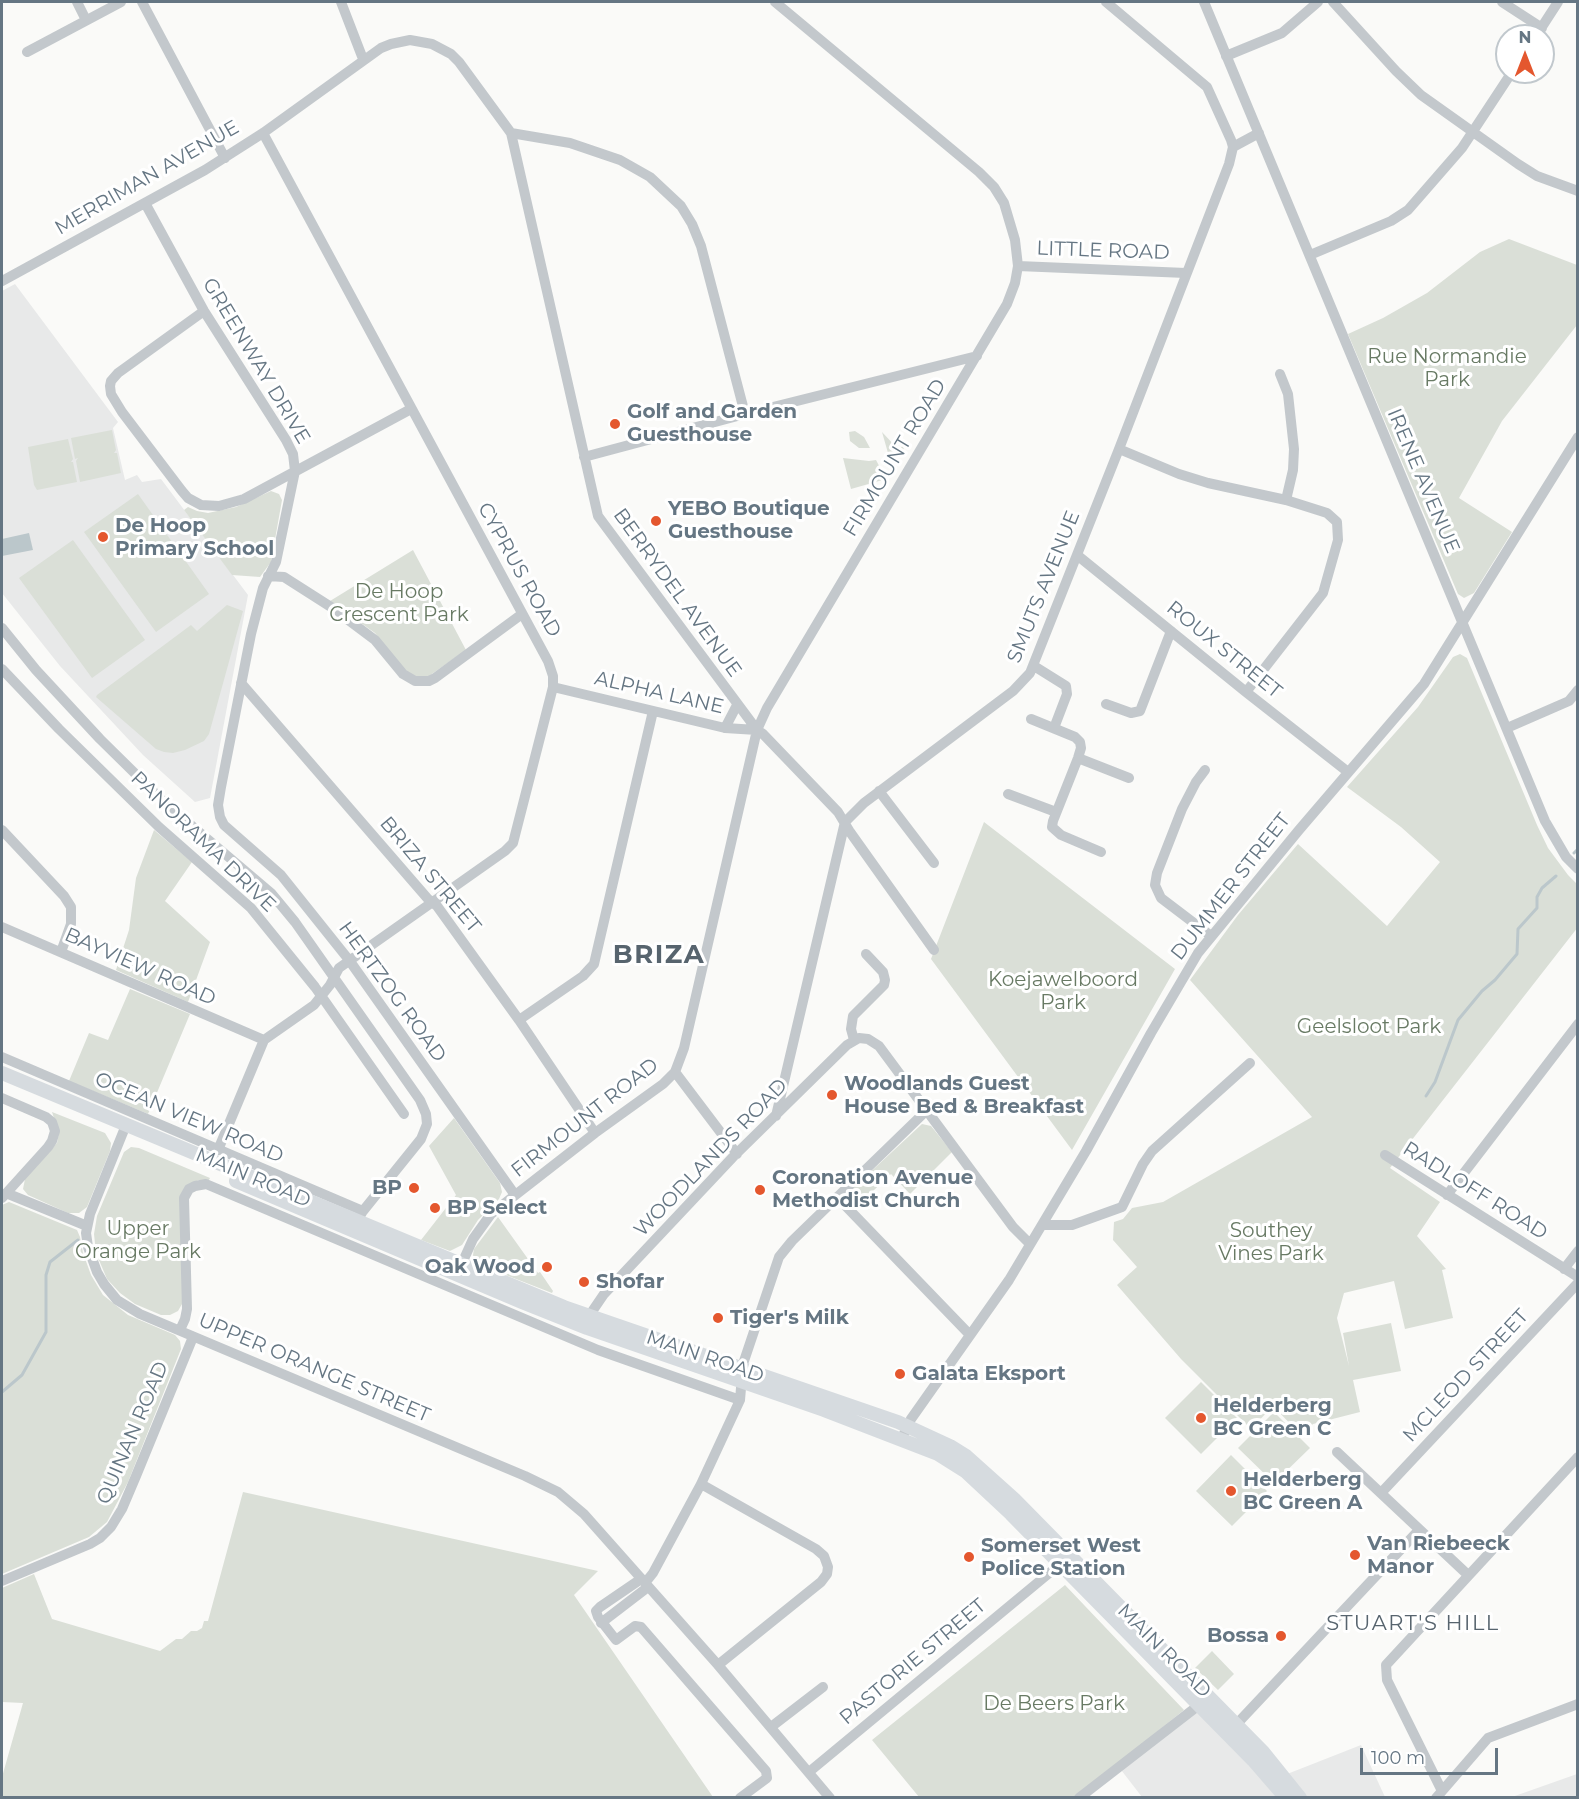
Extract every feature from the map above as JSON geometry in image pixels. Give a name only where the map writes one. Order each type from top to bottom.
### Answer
[{"type":"main road","name":"MAIN ROAD","points":[[2,1073],[125,1129]]},
{"type":"main road","name":"MAIN ROAD","points":[[2,1083],[357,1221],[458,1270],[587,1328],[742,1376],[905,1432],[964,1471],[1064,1560],[1232,1729],[1280,1771],[1300,1797]]},
{"type":"main road","name":"MAIN ROAD","points":[[458,1270],[589,1316],[742,1376]]},
{"type":"main road","name":"MAIN ROAD","points":[[1064,1560],[1199,1706],[1232,1729],[1286,1797]]},
{"type":"street","points":[[77,2],[86,20]]},
{"type":"street","points":[[27,52],[121,2]]},
{"type":"street","points":[[142,2],[225,158]]},
{"type":"street","points":[[341,2],[363,59]]},
{"type":"street","name":"FIRMOUNT ROAD","points":[[458,1270],[473,1239],[491,1214],[595,1133],[663,1084],[675,1072],[684,1048],[757,730],[977,356],[1007,304],[1015,283],[1018,266],[1011,222],[1004,203],[994,187],[775,2]]},
{"type":"street","points":[[1106,2],[1207,87],[1233,147],[1259,133]]},
{"type":"street","name":"IRENE AVENUE","points":[[1204,2],[1545,821],[1566,857],[1578,869]]},
{"type":"street","points":[[1226,56],[1282,33],[1318,2]]},
{"type":"street","points":[[1333,2],[1421,95],[1537,176],[1578,191]]},
{"type":"street","points":[[1502,2],[1529,24]]},
{"type":"street","points":[[1544,24],[1558,2]]},
{"type":"street","name":"MERRIMAN AVENUE","points":[[2,280],[225,158],[381,48],[410,40],[432,44]]},
{"type":"street","name":"BERRYDEL AVENUE","points":[[432,44],[451,54],[459,62],[511,133],[596,511],[757,730],[838,812],[934,950]]},
{"type":"street","points":[[1310,255],[1400,216],[1436,180],[1473,132],[1504,84]]},
{"type":"street","name":"CYPRUS ROAD","points":[[263,133],[548,661],[553,676],[553,687],[513,843],[505,851],[349,960],[338,969],[314,1005],[264,1040]]},
{"type":"street","points":[[511,133],[570,143],[606,154],[642,171],[674,198],[692,224],[701,246],[745,414]]},
{"type":"street","name":"SMUTS AVENUE","points":[[845,822],[854,811],[879,791],[1013,691],[1034,666],[1229,164],[1233,147]]},
{"type":"street","name":"GREENWAY DRIVE","points":[[145,203],[204,311],[293,454],[295,471],[276,562],[260,598],[218,805],[218,812],[224,825]]},
{"type":"street","name":"LITTLE ROAD","points":[[1018,266],[1186,273]]},
{"type":"street","points":[[204,311],[113,377],[110,390],[114,400],[182,491],[188,498],[201,505],[219,507],[244,500],[411,409]]},
{"type":"street","points":[[584,457],[977,356]]},
{"type":"street","points":[[1280,374],[1288,394],[1294,449],[1293,470],[1286,500]]},
{"type":"street","name":"DUMMER STREET","points":[[905,1432],[1009,1280],[1086,1151],[1182,979],[1211,936],[1424,684],[1578,437]]},
{"type":"street","points":[[1119,449],[1179,474],[1208,483],[1286,500],[1327,513],[1336,522],[1338,531],[1335,553],[1323,593],[1246,692]]},
{"type":"street","name":"ROUX STREET","points":[[1077,555],[1348,772]]},
{"type":"street","points":[[268,576],[284,577],[331,607],[375,640],[403,674],[415,681],[429,681],[435,678],[522,614]]},
{"type":"street","points":[[2,628],[36,670],[100,739],[165,803],[271,894],[295,921],[420,1100],[426,1114],[427,1124],[422,1139],[357,1221]]},
{"type":"street","points":[[1106,704],[1131,713],[1140,711],[1171,631]]},
{"type":"street","points":[[1034,666],[1060,680],[1066,686],[1067,694],[1054,728]]},
{"type":"street","name":"PANORAMA DRIVE","points":[[2,669],[59,729],[159,827],[243,900],[321,996],[404,1114]]},
{"type":"street","name":"BRIZA STREET","points":[[241,683],[437,906],[519,1020],[595,1133]]},
{"type":"street","name":"ALPHA LANE","points":[[553,687],[725,728],[757,730]]},
{"type":"street","points":[[1507,728],[1569,701],[1578,690]]},
{"type":"street","points":[[725,728],[737,705]]},
{"type":"street","points":[[519,1020],[583,976],[594,964],[653,711]]},
{"type":"street","points":[[1031,719],[1078,739],[1081,745],[1078,758],[1052,824],[1055,832],[1101,852]]},
{"type":"street","points":[[1078,758],[1129,778]]},
{"type":"street","points":[[1205,770],[1182,809],[1157,873],[1155,885],[1161,898],[1211,936]]},
{"type":"street","points":[[879,791],[934,863]]},
{"type":"street","points":[[1008,794],[1056,812]]},
{"type":"street","points":[[776,1116],[845,822]]},
{"type":"street","name":"HERTZOG ROAD","points":[[224,825],[281,875],[349,960],[515,1195]]},
{"type":"street","points":[[2,830],[64,896],[71,907],[71,924],[61,951]]},
{"type":"street","name":"BAYVIEW ROAD","points":[[2,927],[264,1040]]},
{"type":"street","points":[[866,954],[883,972],[885,980],[884,985],[853,1016],[851,1029],[854,1040],[868,1039],[879,1046],[1013,1227],[1030,1244]]},
{"type":"street","points":[[1447,1195],[1578,1024]]},
{"type":"street","points":[[218,1150],[264,1040]]},
{"type":"street","name":"WOODLANDS ROAD","points":[[589,1316],[604,1294],[737,1154],[854,1040]]},
{"type":"street","name":"OCEAN VIEW ROAD","points":[[2,1058],[218,1150],[357,1221]]},
{"type":"street","points":[[1041,1225],[1072,1225],[1122,1207],[1152,1151],[1250,1063]]},
{"type":"street","points":[[675,1072],[737,1154]]},
{"type":"street","points":[[786,1072],[792,1084],[805,1088]]},
{"type":"street","points":[[2,1098],[46,1117],[52,1122],[55,1131],[48,1147],[4,1196],[87,1226]]},
{"type":"street","points":[[601,1623],[623,1606],[653,1573],[701,1484],[741,1400],[742,1376],[779,1257],[792,1241],[927,1110]]},
{"type":"street","name":"UPPER ORANGE STREET","points":[[125,1129],[87,1226],[87,1240],[92,1260],[100,1279],[112,1294],[131,1310],[558,1492],[584,1514],[718,1665],[830,1797]]},
{"type":"street","name":"RADLOFF ROAD","points":[[1385,1155],[1578,1277]]},
{"type":"street","points":[[180,1330],[187,1309],[184,1198],[189,1189],[206,1184],[597,1350],[741,1400]]},
{"type":"street","points":[[837,1197],[970,1335]]},
{"type":"street","points":[[1564,1269],[1578,1251]]},
{"type":"street","name":"MCLEOD STREET","points":[[1381,1493],[1578,1282]]},
{"type":"street","name":"QUINAN ROAD","points":[[2,1581],[90,1544],[111,1527],[127,1498],[193,1337]]},
{"type":"street","points":[[1337,1452],[1468,1575]]},
{"type":"street","points":[[1578,1457],[1388,1661],[1386,1669],[1387,1680],[1439,1794],[1488,1738],[1578,1704]]},
{"type":"street","points":[[701,1484],[816,1549],[824,1556],[828,1567],[827,1574],[821,1582],[718,1665]]},
{"type":"street","points":[[1232,1729],[1419,1530]]},
{"type":"street","name":"PASTORIE STREET","points":[[809,1772],[1064,1560]]},
{"type":"street","points":[[644,1583],[615,1597],[596,1611],[601,1623],[616,1640],[635,1626],[641,1627],[766,1771],[767,1778],[740,1797]]},
{"type":"street","points":[[771,1727],[823,1687]]},
{"type":"street","points":[[1079,1797],[1199,1706]]},
{"type":"shaded area","name":"De Hoop Primary School","points":[[15,284],[118,422],[113,428],[125,480],[137,475],[142,482],[161,479],[248,595],[210,798],[195,802],[143,755],[60,666],[2,593],[2,291]]},
{"type":"shaded area","points":[[29,533],[33,550],[2,556],[2,539]]},
{"type":"shaded area","points":[[1204,1701],[1277,1778],[1361,1745],[1385,1797],[1142,1797],[1118,1766]]},
{"type":"shaded area","points":[[1577,1774],[1577,1797],[1512,1797]]},
{"type":"green space","name":"Rue Normandie Park","points":[[1509,239],[1577,265],[1577,325],[1502,421],[1459,498],[1512,532],[1474,593],[1464,598],[1458,594],[1348,334],[1383,318],[1427,293],[1480,252]]},
{"type":"green space","points":[[112,430],[116,450],[114,453],[117,453],[121,473],[80,482],[76,461],[78,458],[75,459],[71,438]]},
{"type":"green space","points":[[855,431],[864,437],[870,448],[859,448],[850,441],[849,432]]},
{"type":"green space","points":[[882,432],[896,447],[900,449],[903,445],[904,451],[899,458],[890,460]]},
{"type":"green space","points":[[68,439],[77,482],[37,490],[34,485],[28,447]]},
{"type":"green space","points":[[843,458],[876,460],[886,479],[851,489]]},
{"type":"green space","points":[[271,491],[279,494],[282,500],[271,562],[260,577],[232,575],[184,510],[188,507],[208,513],[236,507]]},
{"type":"green space","points":[[138,494],[209,594],[156,632],[84,532]]},
{"type":"green space","points":[[73,540],[145,640],[92,678],[19,578]]},
{"type":"green space","name":"De Hoop Crescent Park","points":[[413,550],[466,650],[429,676],[416,677],[405,670],[375,633],[330,601]]},
{"type":"green space","points":[[227,605],[243,611],[209,734],[204,741],[185,750],[173,753],[156,749],[96,697],[191,625],[197,631]]},
{"type":"green space","points":[[1460,654],[1467,658],[1548,848],[1577,884],[1578,927],[1390,1168],[1440,1202],[1417,1236],[1446,1269],[1442,1270],[1453,1318],[1405,1329],[1394,1281],[1344,1293],[1337,1318],[1349,1366],[1343,1333],[1391,1323],[1401,1371],[1353,1380],[1360,1412],[1313,1424],[1301,1435],[1273,1406],[1251,1429],[1181,1359],[1117,1285],[1137,1267],[1113,1240],[1114,1222],[1123,1219],[1132,1208],[1163,1202],[1312,1117],[1190,980],[1238,915],[1298,844],[1387,926],[1440,862],[1401,827],[1347,787],[1418,707],[1453,657]]},
{"type":"green space","name":"Koejawelboord Park","points":[[984,822],[1175,969],[1072,1150],[931,959]]},
{"type":"green space","points":[[154,830],[192,862],[165,901],[210,942],[188,1002],[116,970],[129,930],[136,878]]},
{"type":"green space","points":[[130,989],[190,1014],[148,1114],[69,1081],[89,1033],[108,1040]]},
{"type":"green space","name":"Upper Orange Park","points":[[52,1112],[105,1133],[111,1143],[110,1151],[87,1207],[79,1213],[68,1213],[28,1195],[23,1189],[25,1179],[57,1143],[59,1133]]},
{"type":"green space","points":[[454,1118],[500,1183],[502,1192],[499,1199],[478,1220],[462,1245],[450,1251],[421,1240],[456,1195],[429,1146]]},
{"type":"green space","points":[[922,1124],[931,1126],[952,1152],[910,1194],[891,1174],[855,1208],[849,1201],[850,1191]]},
{"type":"green space","name":"Upper Orange Park","points":[[131,1147],[139,1148],[210,1178],[189,1184],[182,1304],[178,1311],[170,1315],[161,1315],[135,1304],[120,1293],[107,1279],[96,1253],[94,1234],[97,1216],[124,1152]]},
{"type":"green space","points":[[9,1202],[77,1230],[91,1275],[103,1295],[128,1315],[175,1335],[180,1341],[181,1349],[128,1482],[107,1522],[89,1537],[2,1574],[2,1205]]},
{"type":"green space","points":[[498,1217],[538,1273],[540,1272],[553,1291],[552,1293],[475,1263],[474,1249]]},
{"type":"green space","name":"Helderberg BC Green C","points":[[1201,1382],[1237,1418],[1201,1454],[1165,1418]]},
{"type":"green space","points":[[1274,1412],[1310,1448],[1274,1483],[1238,1448]]},
{"type":"green space","name":"Helderberg BC Green A","points":[[1231,1455],[1267,1491],[1232,1526],[1196,1491]]},
{"type":"green space","points":[[243,1492],[598,1571],[574,1595],[713,1797],[2,1797],[2,1777],[23,1703],[2,1702],[2,1588],[34,1574],[52,1619],[160,1651],[176,1639],[182,1639],[191,1631],[202,1628],[204,1621],[208,1621]]},
{"type":"green space","name":"De Beers Park","points":[[1065,1585],[1184,1710],[1076,1797],[919,1797],[872,1740]]},
{"type":"green space","points":[[1212,1651],[1234,1674],[1218,1690],[1195,1668]]},
{"type":"waterway","points":[[1574,853],[1578,849]]},
{"type":"waterway","points":[[1426,1096],[1435,1082],[1458,1020],[1517,954],[1518,929],[1537,908],[1537,897],[1542,888],[1556,876]]},
{"type":"waterway","points":[[2,1392],[22,1375],[46,1332],[46,1275],[50,1262],[78,1240]]},
{"type":"place","name":"Golf and Garden Guesthouse","points":[[615,424]]},
{"type":"place","name":"YEBO Boutique Guesthouse","points":[[656,521]]},
{"type":"place","name":"De Hoop Primary School","points":[[103,537]]},
{"type":"place","name":"Woodlands Guest House Bed & Breakfast","points":[[832,1095]]},
{"type":"place","name":"BP","points":[[414,1188]]},
{"type":"place","name":"Coronation Avenue Methodist Church","points":[[760,1190]]},
{"type":"place","name":"BP Select","points":[[435,1208]]},
{"type":"place","name":"Oak Wood","points":[[547,1267]]},
{"type":"place","name":"Shofar","points":[[584,1282]]},
{"type":"place","name":"Tiger's Milk","points":[[718,1318]]},
{"type":"place","name":"Galata Eksport","points":[[900,1374]]},
{"type":"place","name":"Helderberg BC Green C","points":[[1201,1418]]},
{"type":"place","name":"Helderberg BC Green A","points":[[1231,1491]]},
{"type":"place","name":"Van Riebeeck Manor","points":[[1355,1555]]},
{"type":"place","name":"Somerset West Police Station","points":[[969,1557]]},
{"type":"place","name":"Bossa","points":[[1281,1636]]},
{"type":"district","name":"BRIZA","points":[[659,955]]},
{"type":"district","name":"STUART'S HILL","points":[[1413,1624]]},
{"type":"park label","name":"Geelsloot Park","points":[[1369,1027]]},
{"type":"park label","name":"Southey Vines Park","points":[[1271,1242]]}]
